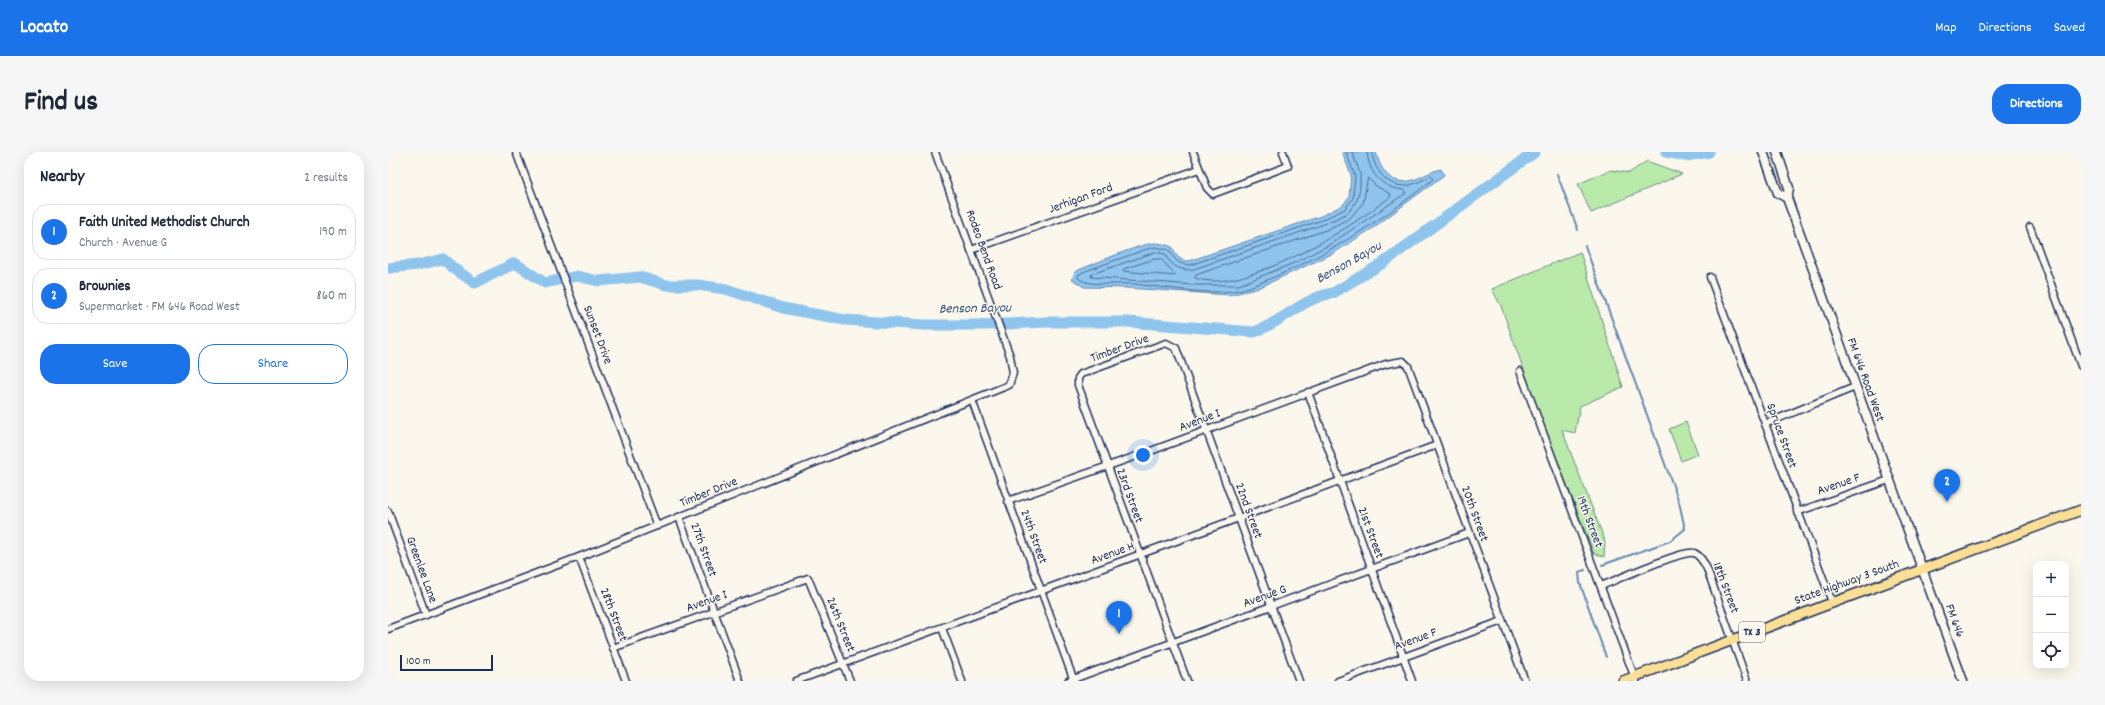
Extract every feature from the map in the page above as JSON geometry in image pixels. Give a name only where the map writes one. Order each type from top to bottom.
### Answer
[{"type":"main road","name":"FM 646 Road West","points":[[1763,152],[1778,193],[1787,198]]},
{"type":"main road","name":"FM 646 Road West","points":[[1777,152],[1789,188],[1787,198],[1922,569]]},
{"type":"main road","name":"State Highway 3 South","points":[[1623,681],[1636,679],[1733,639],[2081,510]]},
{"type":"main road","name":"FM 646","points":[[1922,569],[1963,681]]},
{"type":"street","name":"Sunset Drive","points":[[516,152],[657,526]]},
{"type":"street","name":"Rodeo Bend Road","points":[[935,152],[1010,356]]},
{"type":"street","points":[[1193,152],[1207,188],[1213,194],[1288,166],[1283,152]]},
{"type":"street","name":"Jerhigan Ford","points":[[971,250],[1199,169]]},
{"type":"street","points":[[2030,227],[2081,366]]},
{"type":"street","name":"Spruce Street","points":[[1710,277],[1832,602]]},
{"type":"street","name":"Timber Drive","points":[[1078,385],[1078,378],[1081,374],[1166,344],[1176,348]]},
{"type":"street","name":"22nd Street","points":[[1176,348],[1299,681]]},
{"type":"street","name":"Timber Drive","points":[[388,629],[579,557],[1009,385],[1013,373],[1010,356]]},
{"type":"street","name":"Avenue I","points":[[1008,501],[1386,364],[1398,361]]},
{"type":"street","name":"20th Street","points":[[1398,361],[1403,361],[1408,366],[1436,445],[1525,681]]},
{"type":"street","name":"19th Street","points":[[1520,371],[1636,679]]},
{"type":"street","name":"23rd Street","points":[[1078,385],[1187,681]]},
{"type":"street","points":[[1765,424],[1855,387]]},
{"type":"street","name":"21st Street","points":[[1308,392],[1412,681]]},
{"type":"street","name":"24th Street","points":[[972,400],[1072,680]]},
{"type":"street","name":"Avenue H","points":[[796,681],[1240,519],[1436,445]]},
{"type":"street","name":"Avenue F","points":[[1797,512],[1889,480]]},
{"type":"street","name":"Greenlee Lane","points":[[388,510],[426,615]]},
{"type":"street","name":"27th Street","points":[[679,517],[740,681]]},
{"type":"street","name":"Avenue G","points":[[1072,680],[1469,533]]},
{"type":"street","name":"18th Street","points":[[1601,586],[1676,556],[1693,553],[1700,557],[1704,563],[1733,639],[1747,681]]},
{"type":"street","name":"28th Street","points":[[579,557],[626,681]]},
{"type":"street","name":"Avenue I","points":[[613,648],[808,578]]},
{"type":"street","name":"26th Street","points":[[808,578],[850,681]]},
{"type":"street","name":"Avenue F","points":[[1338,681],[1502,621]]},
{"type":"street","points":[[942,628],[962,681]]},
{"type":"green space","points":[[1647,161],[1682,174],[1591,213],[1578,184],[1611,170],[1629,173]]},
{"type":"green space","points":[[1580,252],[1623,387],[1580,406],[1575,433],[1562,430],[1605,541],[1604,557],[1594,554],[1540,416],[1501,306],[1492,289]]},
{"type":"green space","points":[[1686,422],[1698,454],[1681,461],[1669,429]]},
{"type":"water","points":[[1342,152],[1376,152],[1380,164],[1386,174],[1391,178],[1402,182],[1413,180],[1441,169],[1444,175],[1373,228],[1334,253],[1256,289],[1229,295],[1127,288],[1084,287],[1072,279],[1075,272],[1081,269],[1147,244],[1159,243],[1172,247],[1179,257],[1183,260],[1189,261],[1321,216],[1343,205],[1349,197],[1351,175]]},
{"type":"waterway","name":"Benson Bayou","points":[[388,268],[418,265],[443,259],[475,283],[515,263],[545,283],[577,276],[598,281],[640,277],[666,285],[697,285],[726,289],[783,308],[845,320],[924,325],[1128,322],[1254,332],[1264,328],[1312,300],[1333,293],[1383,263],[1535,152]]},
{"type":"waterway","name":"Benson Bayou","points":[[1666,152],[1686,156],[1709,152]]},
{"type":"waterway","points":[[1557,174],[1578,230]]},
{"type":"waterway","points":[[1585,246],[1679,502],[1685,529],[1670,541],[1602,565]]},
{"type":"waterway","points":[[1585,570],[1579,572],[1580,583],[1606,657]]},
{"type":"place","name":"Brownies","points":[[1947,502]]},
{"type":"place","name":"Faith United Methodist Church","points":[[1119,634]]}]
